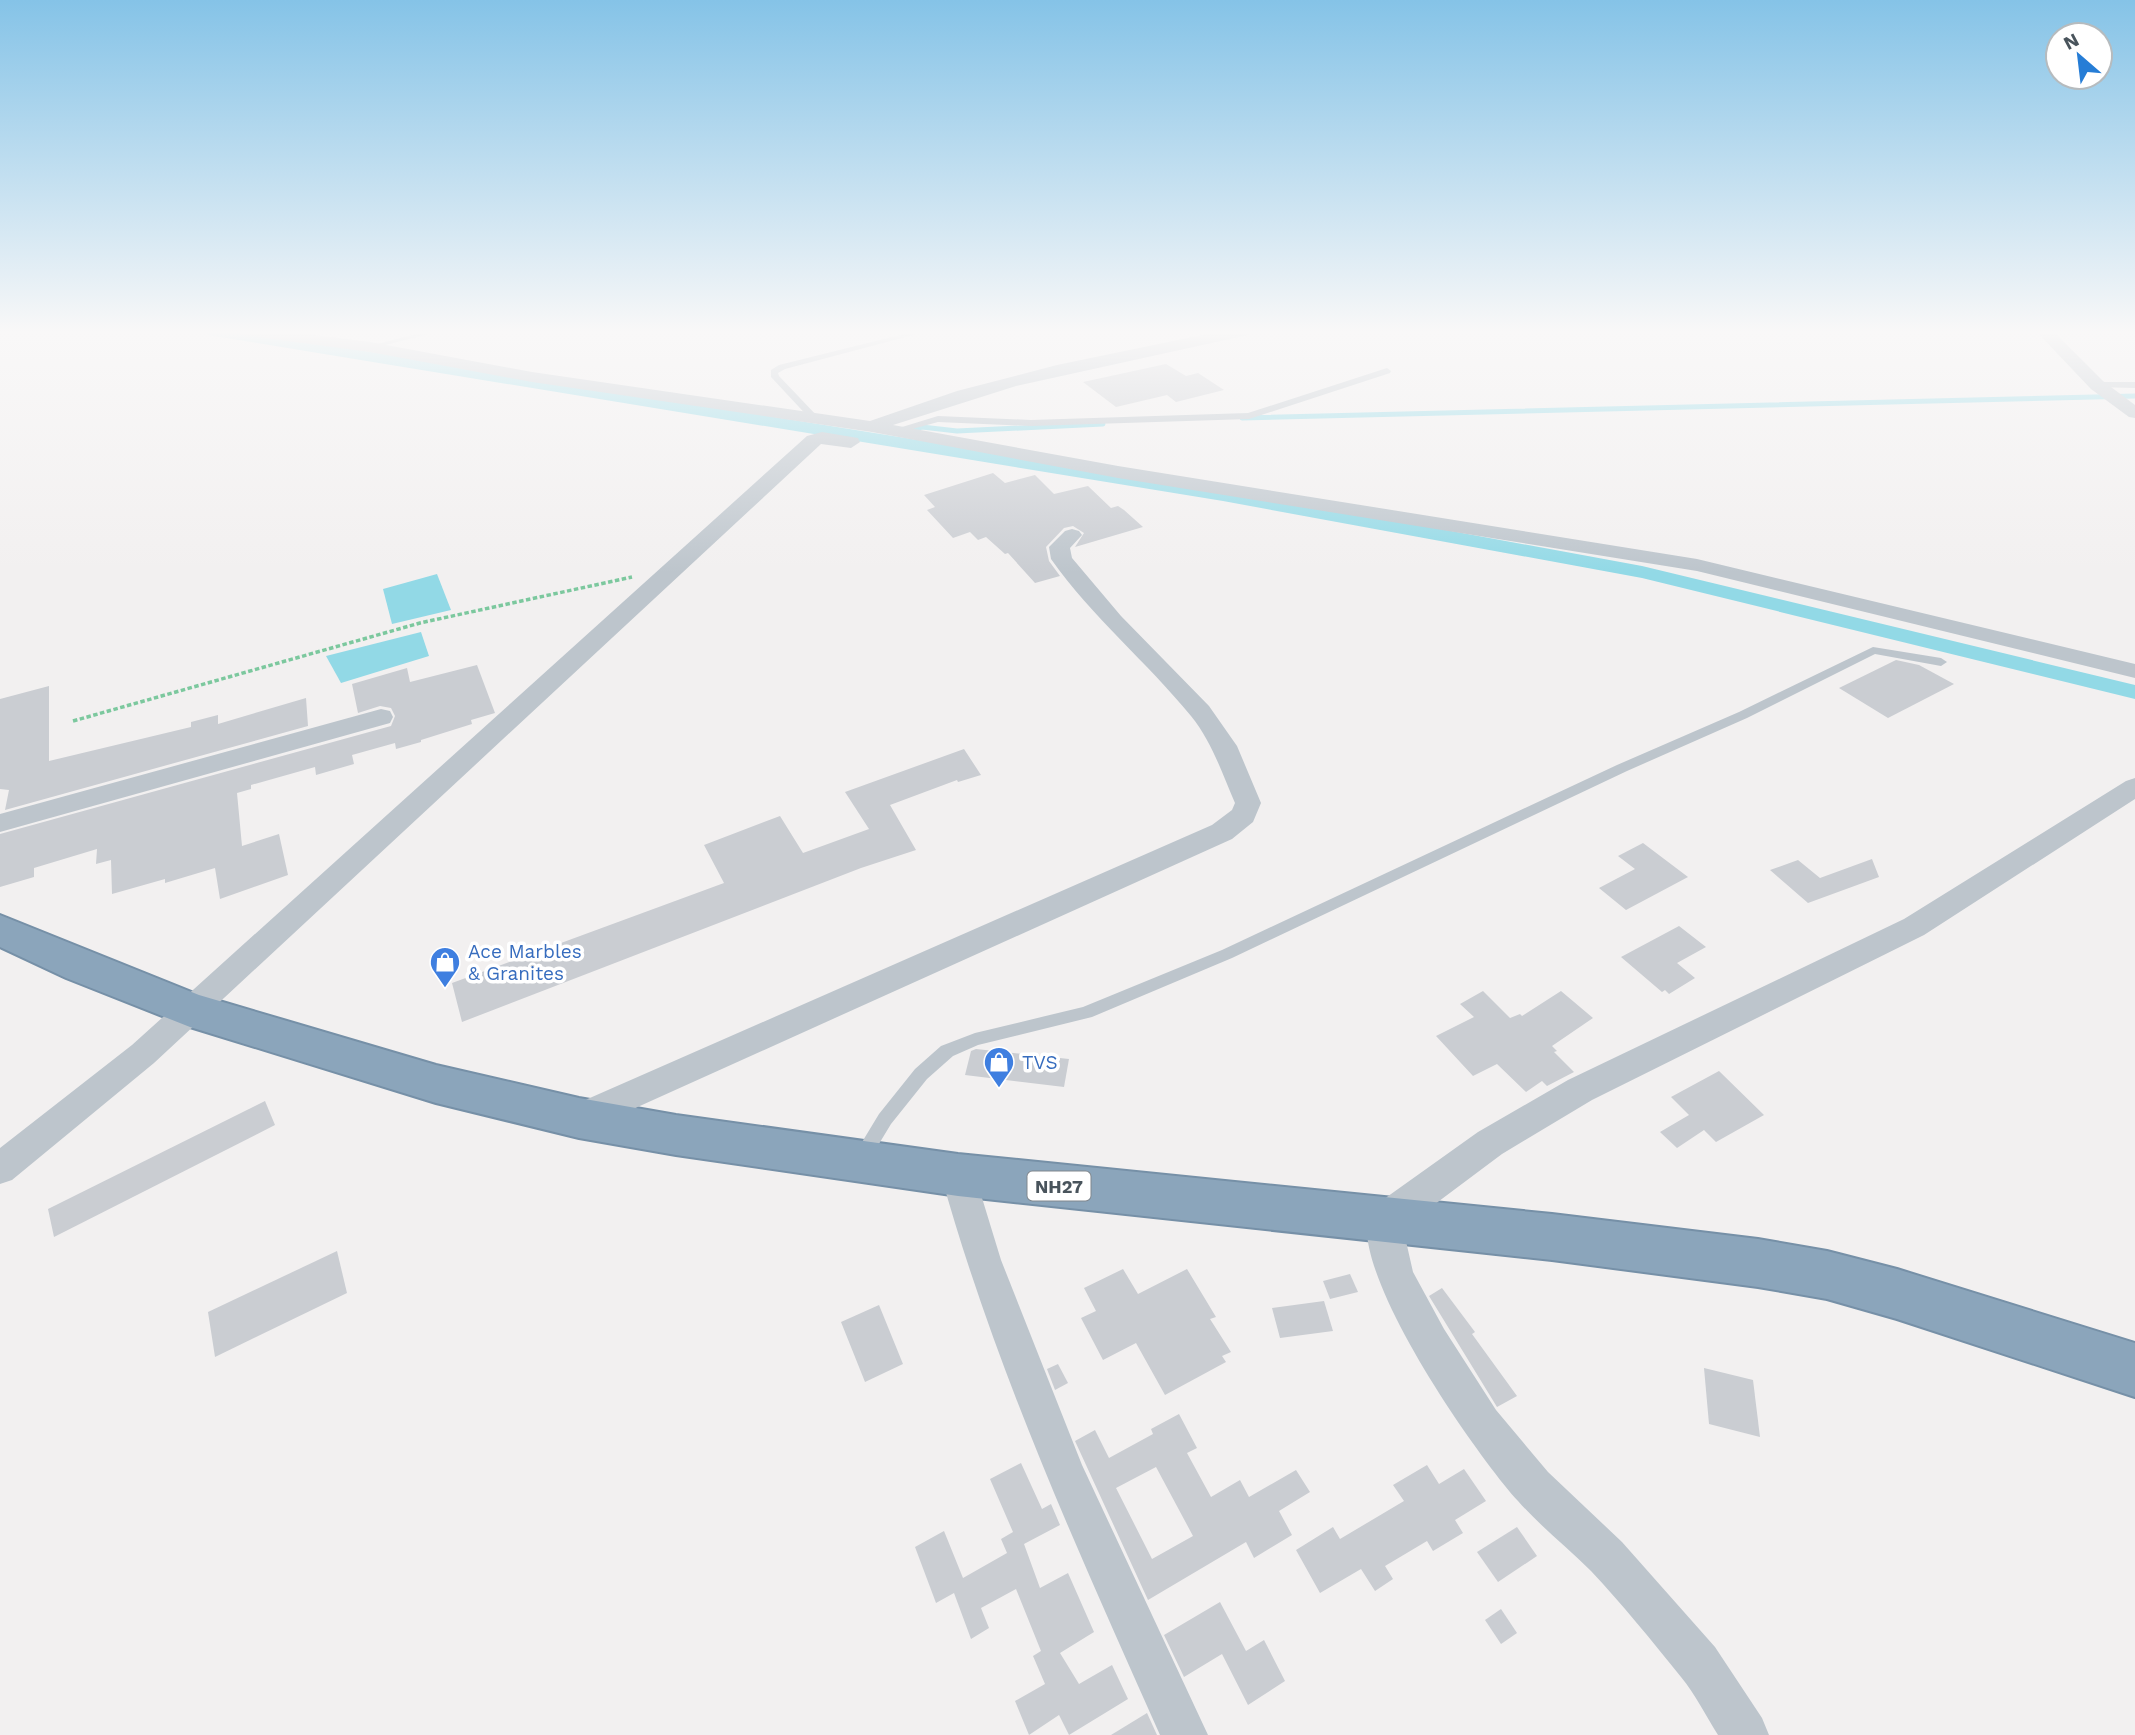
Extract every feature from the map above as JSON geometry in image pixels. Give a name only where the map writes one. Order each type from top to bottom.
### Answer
[{"type":"highway","name":"NH27","points":[[0,930],[81,967],[190,1010],[436,1084],[579,1118],[958,1175],[1664,1250],[1827,1275],[2007,1327],[2135,1370]]},
{"type":"street","points":[[756,411],[894,431],[939,447],[1109,486]]},
{"type":"street","points":[[872,427],[913,411]]},
{"type":"street","points":[[0,1169],[143,1054],[816,439],[939,447],[1151,477],[1697,565],[2135,671]]},
{"type":"street","points":[[579,1118],[1186,849],[1222,832],[1244,815],[1248,803],[1245,790],[1224,746],[1200,711],[1113,621],[1062,559],[1059,547],[1072,535]]},
{"type":"street","points":[[0,823],[381,717]]},
{"type":"street","points":[[1745,1735],[1699,1663],[1607,1557],[1533,1487],[1482,1424],[1430,1342],[1396,1276],[1383,1221],[1490,1143],[1580,1090],[1914,928],[2135,787]]},
{"type":"street","points":[[958,1175],[984,1260],[1066,1476],[1184,1735]]},
{"type":"lane","points":[[807,411],[816,420]]},
{"type":"lane","points":[[894,431],[938,419],[1031,423],[1249,416],[1264,411]]},
{"type":"lane","points":[[859,1161],[885,1119],[921,1074],[947,1051],[985,1036],[1086,1013],[1227,954],[1622,768],[1743,715],[1873,650],[1941,662]]},
{"type":"path","points":[[73,720],[332,646],[579,586],[674,569]]},
{"type":"water","points":[[437,574],[451,610],[392,624],[383,589]]},
{"type":"water","points":[[421,632],[429,656],[341,683],[326,656]]},
{"type":"building","points":[[993,473],[1005,483],[1035,475],[1054,494],[1088,486],[1111,508],[1118,506],[1143,527],[1075,547],[1084,533],[1073,526],[1064,528],[1046,547],[1049,561],[1060,576],[1035,583],[1008,553],[1005,554],[986,537],[978,540],[970,532],[953,538],[927,510],[935,507],[924,495]]},
{"type":"building","points":[[1896,660],[1919,665],[1954,684],[1888,718],[1839,688]]},
{"type":"building","points":[[477,665],[495,713],[471,720],[472,724],[421,742],[396,749],[395,743],[352,755],[354,764],[316,775],[315,767],[251,785],[251,789],[237,793],[242,846],[279,834],[288,875],[220,899],[215,868],[165,883],[165,879],[112,894],[111,860],[96,864],[97,849],[34,868],[34,877],[0,887],[0,834],[391,726],[395,716],[391,708],[380,706],[358,713],[352,684],[407,668],[410,682]]},
{"type":"building","points":[[49,686],[49,761],[191,727],[191,722],[218,715],[218,724],[306,698],[308,726],[5,810],[9,790],[0,789],[0,699]]},
{"type":"building","points":[[964,749],[981,775],[958,782],[957,780],[890,805],[916,850],[861,868],[462,1022],[452,983],[724,883],[704,845],[780,816],[803,853],[869,829],[845,792]]},
{"type":"building","points":[[1643,843],[1688,877],[1626,910],[1599,888],[1635,869],[1618,856]]},
{"type":"building","points":[[1872,859],[1879,877],[1808,903],[1770,870],[1798,860],[1820,878]]},
{"type":"building","points":[[1679,926],[1706,947],[1677,963],[1695,978],[1669,994],[1665,990],[1662,992],[1621,957]]},
{"type":"building","points":[[1483,991],[1510,1018],[1520,1014],[1522,1016],[1561,991],[1593,1018],[1552,1046],[1557,1051],[1554,1052],[1574,1072],[1547,1086],[1542,1081],[1526,1092],[1497,1064],[1473,1076],[1436,1036],[1474,1017],[1460,1004]]},
{"type":"building","points":[[976,1049],[1069,1059],[1064,1087],[965,1075],[971,1051]]},
{"type":"building","points":[[1719,1071],[1764,1115],[1716,1142],[1704,1130],[1677,1148],[1660,1132],[1689,1115],[1671,1097]]},
{"type":"building","points":[[265,1101],[275,1125],[54,1237],[48,1209]]},
{"type":"building","points":[[337,1251],[347,1293],[215,1357],[208,1312]]},
{"type":"building","points":[[1123,1269],[1138,1294],[1187,1269],[1216,1317],[1210,1319],[1231,1352],[1222,1356],[1226,1362],[1165,1395],[1136,1343],[1103,1360],[1081,1318],[1096,1311],[1084,1288]]},
{"type":"building","points":[[1350,1274],[1358,1292],[1330,1299],[1323,1281]]},
{"type":"building","points":[[1442,1288],[1517,1396],[1497,1407],[1429,1296]]},
{"type":"building","points":[[1324,1301],[1333,1331],[1280,1338],[1272,1308]]},
{"type":"building","points":[[879,1305],[903,1364],[865,1382],[841,1322]]},
{"type":"building","points":[[1058,1364],[1068,1383],[1055,1390],[1047,1369]]},
{"type":"building","points":[[1704,1368],[1753,1380],[1760,1437],[1709,1424]]},
{"type":"building","points":[[1179,1414],[1197,1448],[1187,1453],[1211,1497],[1240,1480],[1249,1497],[1296,1470],[1310,1492],[1279,1511],[1292,1535],[1254,1558],[1246,1542],[1148,1600],[1075,1441],[1095,1430],[1109,1458],[1153,1434],[1151,1429]],"holes":[[[1156,1467],[1193,1536],[1152,1559],[1116,1488]]]},
{"type":"building","points":[[1021,1463],[1042,1509],[1051,1504],[1060,1525],[1024,1544],[1040,1588],[1068,1573],[1094,1632],[1060,1653],[1079,1684],[1112,1665],[1128,1699],[1069,1735],[1059,1715],[1029,1735],[1015,1701],[1045,1684],[1033,1656],[1041,1651],[1016,1589],[981,1608],[989,1628],[971,1639],[954,1593],[936,1603],[915,1547],[944,1531],[963,1578],[1007,1553],[1001,1539],[1013,1532],[990,1479]]},
{"type":"building","points":[[1427,1465],[1439,1484],[1464,1469],[1486,1501],[1455,1520],[1463,1533],[1433,1551],[1427,1541],[1385,1566],[1393,1579],[1375,1591],[1361,1569],[1320,1593],[1296,1550],[1333,1527],[1340,1539],[1404,1501],[1393,1485]]},
{"type":"building","points":[[1517,1527],[1537,1556],[1498,1582],[1477,1552]]},
{"type":"building","points":[[1220,1602],[1246,1651],[1264,1640],[1285,1681],[1248,1705],[1222,1654],[1184,1677],[1164,1635]]},
{"type":"building","points":[[1501,1609],[1517,1633],[1501,1644],[1485,1620]]},
{"type":"building","points":[[1147,1713],[1157,1735],[1111,1735]]},
{"type":"waterway","points":[[706,411],[1223,495],[1642,572],[2135,692]]},
{"type":"waterway","points":[[1242,418],[1527,411]]},
{"type":"waterway","points":[[915,430],[922,427],[957,431],[1103,424]]},
{"type":"place","name":"Ace Marbles & Granites","points":[[445,989]]},
{"type":"place","name":"TVS","points":[[999,1089]]}]
